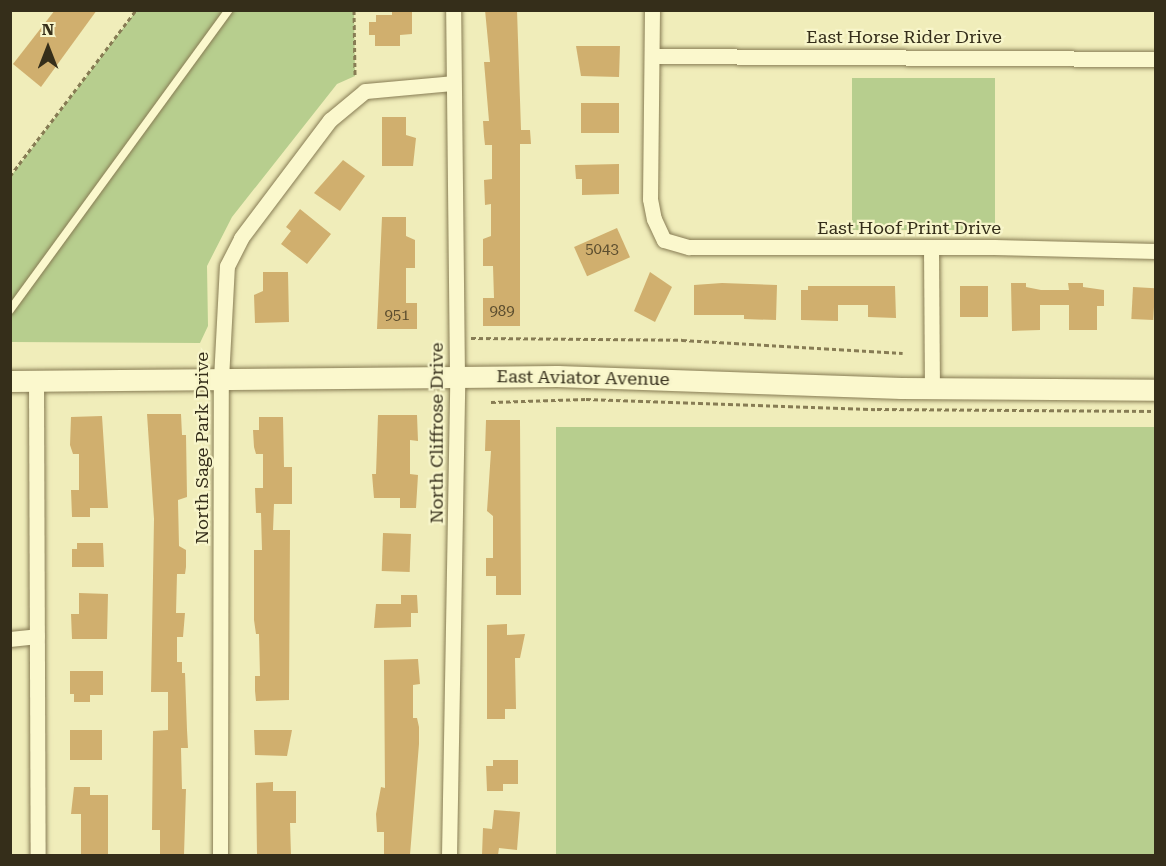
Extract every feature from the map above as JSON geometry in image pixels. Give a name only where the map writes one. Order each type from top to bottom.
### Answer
[{"type":"street","name":"North Cliffrose Drive","points":[[449,855],[457,377],[453,10]]},
{"type":"street","points":[[652,10],[652,56]]},
{"type":"street","name":"East Horse Rider Drive","points":[[652,56],[1155,59]]},
{"type":"street","name":"East Hoof Print Drive","points":[[652,56],[650,199],[654,219],[664,240],[689,247],[931,246],[1155,251]]},
{"type":"street","name":"North Sage Park Drive","points":[[220,855],[221,379],[227,266],[240,238],[330,120],[364,91],[453,83]]},
{"type":"street","points":[[931,246],[932,388]]},
{"type":"street","name":"East Aviator Avenue","points":[[10,381],[633,377],[932,388],[1155,390]]},
{"type":"street","points":[[36,381],[38,855]]},
{"type":"street","points":[[10,639],[37,636]]},
{"type":"lane","points":[[10,310],[229,10]]},
{"type":"path","points":[[10,176],[136,10]]},
{"type":"path","points":[[354,10],[355,76]]},
{"type":"path","points":[[469,338],[682,340],[903,353]]},
{"type":"path","points":[[491,402],[586,399],[878,409],[1155,411]]},
{"type":"green space","points":[[136,11],[354,11],[355,76],[337,84],[232,217],[207,266],[208,326],[200,343],[11,342],[11,176]]},
{"type":"green space","points":[[852,78],[995,78],[995,230],[852,230]]},
{"type":"green space","points":[[556,427],[1155,427],[1155,855],[556,855]]},
{"type":"building","points":[[55,10],[97,10],[41,87],[13,64]]},
{"type":"building","points":[[392,10],[412,10],[412,34],[400,35],[400,46],[375,46],[375,35],[369,35],[369,22],[376,22],[376,15],[392,15]]},
{"type":"building","points":[[485,10],[517,10],[521,130],[530,130],[531,144],[520,144],[520,326],[483,326],[483,298],[494,298],[493,266],[483,266],[483,239],[491,236],[491,204],[485,205],[484,180],[492,179],[492,145],[485,145],[483,121],[489,121],[484,62],[490,62]]},
{"type":"building","points":[[576,46],[620,46],[619,77],[581,76]]},
{"type":"building","points":[[581,103],[619,103],[619,133],[581,133]]},
{"type":"building","points":[[382,117],[406,117],[406,135],[416,138],[413,166],[382,166]]},
{"type":"building","points":[[343,160],[365,176],[340,211],[314,193]]},
{"type":"building","points":[[619,164],[619,194],[582,195],[582,179],[576,179],[575,165]]},
{"type":"building","points":[[300,209],[331,234],[307,264],[281,244],[291,231],[286,227]]},
{"type":"building","points":[[382,217],[406,217],[406,236],[415,240],[415,268],[406,268],[406,303],[417,303],[417,329],[377,329]]},
{"type":"building","points":[[617,228],[630,257],[587,276],[574,247]]},
{"type":"building","points":[[263,272],[288,272],[289,322],[255,323],[254,295],[263,291]]},
{"type":"building","points":[[650,272],[672,287],[655,322],[634,311]]},
{"type":"building","points":[[722,283],[777,285],[776,320],[744,319],[744,315],[694,315],[694,285]]},
{"type":"building","points":[[1011,283],[1026,283],[1026,287],[1041,290],[1069,290],[1068,283],[1083,283],[1083,287],[1104,290],[1104,306],[1097,306],[1097,330],[1069,330],[1069,305],[1040,305],[1040,330],[1012,331]]},
{"type":"building","points":[[808,286],[895,286],[896,318],[868,317],[868,305],[838,305],[838,321],[801,320],[801,290],[808,290]]},
{"type":"building","points":[[960,286],[988,286],[988,317],[960,317]]},
{"type":"building","points":[[1133,287],[1155,288],[1153,320],[1131,319]]},
{"type":"building","points":[[147,414],[181,414],[182,435],[186,435],[187,497],[178,500],[179,546],[186,550],[186,567],[185,574],[177,574],[176,613],[185,613],[183,637],[177,637],[177,662],[182,662],[182,673],[185,673],[188,748],[181,748],[182,789],[186,789],[184,855],[160,855],[160,830],[152,830],[153,731],[168,730],[168,692],[151,692],[154,519]]},
{"type":"building","points":[[378,415],[417,415],[418,441],[410,440],[410,474],[418,475],[416,508],[400,508],[400,498],[374,498],[372,474],[376,474]]},
{"type":"building","points":[[102,416],[108,508],[90,508],[90,517],[72,517],[71,490],[79,490],[79,454],[73,454],[70,445],[71,417]]},
{"type":"building","points":[[259,417],[283,417],[284,467],[292,467],[292,504],[274,504],[273,530],[290,530],[289,700],[256,701],[255,676],[260,676],[259,634],[256,634],[254,620],[254,550],[262,550],[261,513],[256,513],[255,488],[263,488],[263,454],[256,454],[253,430],[259,430]]},
{"type":"building","points":[[486,420],[520,420],[521,595],[496,595],[496,576],[486,576],[486,558],[493,558],[493,516],[487,511],[491,451],[485,451]]},
{"type":"building","points":[[383,533],[411,534],[410,572],[382,571]]},
{"type":"building","points":[[77,543],[103,543],[104,567],[72,567],[72,549],[77,549]]},
{"type":"building","points":[[79,593],[108,594],[107,639],[72,639],[71,614],[79,614]]},
{"type":"building","points":[[401,595],[417,595],[418,613],[411,613],[411,627],[374,628],[376,604],[401,604]]},
{"type":"building","points":[[507,624],[507,635],[525,634],[520,658],[515,658],[516,709],[505,709],[505,719],[487,719],[487,625]]},
{"type":"building","points":[[418,659],[420,684],[413,685],[413,718],[417,718],[419,744],[410,855],[384,855],[384,832],[377,832],[376,814],[381,787],[385,788],[384,660]]},
{"type":"building","points":[[70,671],[103,671],[103,695],[90,695],[90,702],[74,702],[74,694],[70,694]]},
{"type":"building","points":[[70,730],[102,730],[102,760],[70,760]]},
{"type":"building","points":[[254,730],[292,730],[287,756],[255,755]]},
{"type":"building","points":[[493,760],[518,760],[518,784],[503,784],[503,791],[487,791],[486,766],[493,766]]},
{"type":"building","points":[[273,782],[273,791],[296,791],[296,823],[290,823],[291,855],[257,855],[256,783]]},
{"type":"building","points":[[74,787],[90,787],[90,795],[108,795],[108,855],[81,855],[81,814],[71,814]]},
{"type":"building","points":[[494,810],[520,812],[517,850],[499,848],[498,855],[482,855],[483,828],[492,829]]}]
